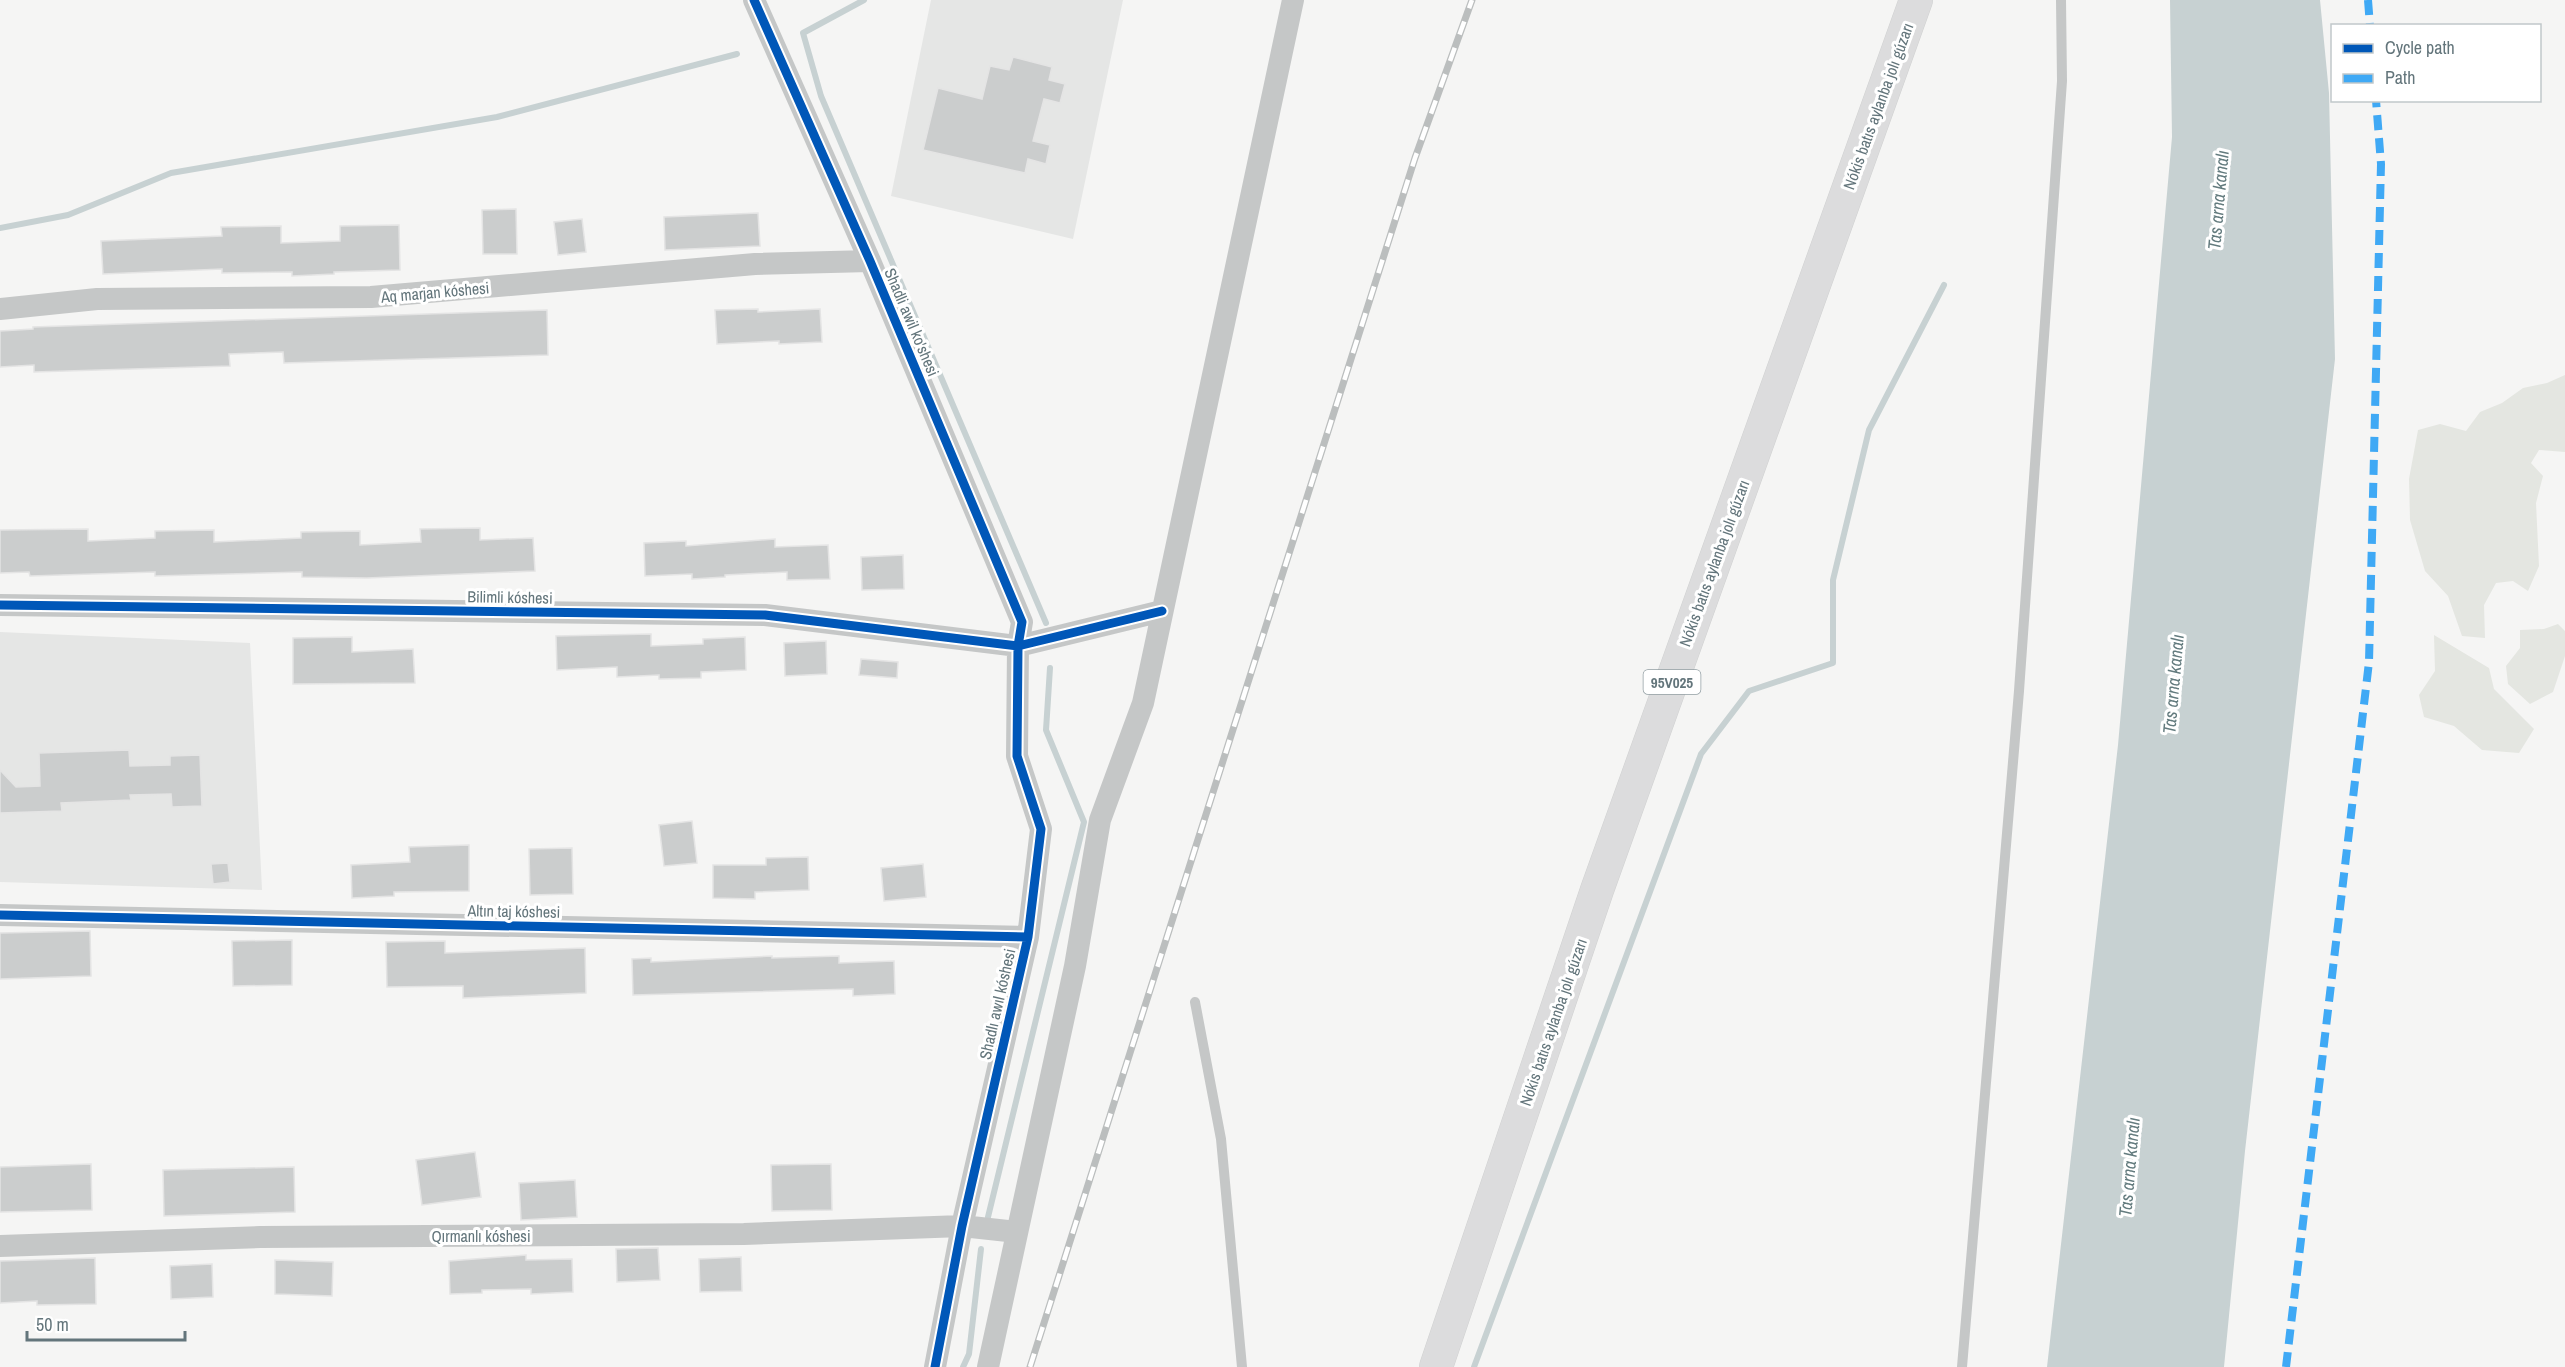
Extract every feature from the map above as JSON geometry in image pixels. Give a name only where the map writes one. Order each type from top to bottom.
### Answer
[{"type":"main road","name":"Nókis batıs aylanba jolı gúzarı","points":[[1436,1367],[1597,890],[1916,0]]},
{"type":"street","points":[[988,1367],[1075,966],[1101,820],[1143,703],[1293,0]]},
{"type":"street","name":"Shadli awil ko'shesi","points":[[757,6],[870,261],[1022,621],[1018,646]]},
{"type":"street","name":"Aq marjan kóshesi","points":[[0,309],[97,298],[372,297],[755,264],[870,261]]},
{"type":"street","name":"Bilimli kóshesi","points":[[0,605],[765,615],[1018,646]]},
{"type":"street","points":[[1018,646],[1162,611]]},
{"type":"street","name":"Shadlı awıl kóshesi","points":[[935,1367],[962,1226],[1028,938],[1041,829],[1017,756],[1018,646]]},
{"type":"street","name":"Altın taj kóshesi","points":[[0,915],[1028,938]]},
{"type":"street","name":"Qırmanlı kóshesi","points":[[0,1246],[260,1237],[744,1234],[962,1226],[1017,1232]]},
{"type":"lane","points":[[1962,1367],[2021,655],[2062,81],[2061,0]]},
{"type":"lane","points":[[1195,1002],[1221,1139],[1240,1325],[1242,1367]]},
{"type":"shaded area","points":[[931,0],[1123,0],[1073,239],[891,196]]},
{"type":"shaded area","points":[[2565,375],[2565,452],[2539,450],[2531,463],[2543,476],[2536,503],[2539,566],[2528,591],[2513,581],[2496,583],[2484,605],[2485,638],[2462,636],[2448,596],[2425,571],[2410,520],[2409,479],[2418,430],[2440,424],[2466,431],[2480,412],[2502,403],[2523,388],[2547,383]]},
{"type":"shaded area","points":[[2558,624],[2565,631],[2565,656],[2553,692],[2530,704],[2508,684],[2506,666],[2520,648],[2520,630],[2544,629]]},
{"type":"shaded area","points":[[0,632],[250,643],[262,890],[0,882]]},
{"type":"shaded area","points":[[2434,635],[2489,668],[2494,689],[2534,729],[2519,753],[2482,750],[2454,726],[2424,717],[2419,695],[2435,671]]},
{"type":"water","name":"Tas arna kanalı","points":[[2170,0],[2320,0],[2329,93],[2335,359],[2245,1151],[2224,1367],[2047,1367],[2118,745],[2172,137]]},
{"type":"building","points":[[1013,57],[1052,67],[1049,80],[1065,84],[1060,103],[1044,99],[1033,141],[1050,145],[1046,164],[1028,159],[1025,173],[923,150],[938,88],[982,99],[990,66],[1009,70]]},
{"type":"building","points":[[516,209],[517,254],[483,254],[482,210]]},
{"type":"building","points":[[758,213],[760,246],[665,250],[664,217]]},
{"type":"building","points":[[582,219],[586,252],[558,255],[554,222]]},
{"type":"building","points":[[399,225],[400,270],[292,276],[292,272],[222,273],[222,269],[103,274],[101,241],[222,236],[221,227],[281,226],[281,243],[340,241],[340,226]]},
{"type":"building","points":[[758,309],[758,312],[820,309],[822,342],[779,344],[779,341],[717,344],[715,310]]},
{"type":"building","points":[[547,310],[548,355],[284,363],[283,352],[229,354],[230,366],[34,372],[34,365],[0,367],[0,331],[33,329],[33,327]]},
{"type":"building","points":[[480,528],[480,540],[533,538],[535,571],[367,578],[302,577],[302,572],[155,576],[155,572],[30,576],[29,572],[0,573],[0,530],[88,529],[88,541],[155,538],[155,531],[214,530],[214,542],[301,538],[301,532],[360,531],[360,545],[421,542],[420,529]]},
{"type":"building","points":[[775,539],[775,547],[828,545],[830,579],[787,580],[787,572],[692,579],[692,574],[645,576],[644,543],[686,541],[686,546]]},
{"type":"building","points":[[903,555],[904,589],[862,590],[861,557]]},
{"type":"building","points":[[651,634],[651,646],[703,644],[703,639],[745,637],[746,670],[701,672],[701,678],[659,679],[659,675],[617,677],[617,667],[557,670],[556,636]]},
{"type":"building","points":[[352,637],[352,652],[413,649],[415,683],[293,684],[293,638]]},
{"type":"building","points":[[826,641],[827,674],[785,676],[784,643]]},
{"type":"building","points":[[861,659],[898,662],[897,678],[859,675]]},
{"type":"building","points":[[129,750],[130,766],[170,765],[170,756],[200,755],[202,806],[172,807],[171,794],[130,795],[131,800],[61,803],[62,811],[0,813],[0,770],[16,787],[40,786],[39,753]]},
{"type":"building","points":[[692,821],[697,863],[664,866],[659,825]]},
{"type":"building","points":[[469,845],[469,891],[394,892],[394,896],[352,898],[351,865],[410,862],[409,847]]},
{"type":"building","points":[[572,848],[573,894],[530,895],[529,849]]},
{"type":"building","points":[[808,857],[809,890],[755,892],[755,899],[713,898],[713,865],[766,865],[766,858]]},
{"type":"building","points":[[228,863],[230,882],[213,884],[211,864]]},
{"type":"building","points":[[923,864],[926,897],[884,901],[881,868]]},
{"type":"building","points":[[90,931],[91,976],[0,979],[0,933]]},
{"type":"building","points":[[292,940],[292,985],[233,986],[232,941]]},
{"type":"building","points":[[445,941],[445,953],[585,948],[586,993],[463,998],[463,986],[387,987],[386,942]]},
{"type":"building","points":[[772,956],[772,958],[839,956],[839,963],[894,961],[895,994],[853,996],[853,989],[633,995],[632,959],[651,958],[651,962]]},
{"type":"building","points":[[475,1152],[481,1197],[422,1205],[416,1160]]},
{"type":"building","points":[[91,1164],[92,1210],[0,1212],[0,1167]]},
{"type":"building","points":[[831,1164],[832,1210],[772,1211],[771,1165]]},
{"type":"building","points":[[294,1167],[295,1212],[164,1216],[163,1170]]},
{"type":"building","points":[[575,1180],[577,1217],[521,1220],[519,1183]]},
{"type":"building","points":[[658,1248],[660,1280],[617,1282],[616,1249]]},
{"type":"building","points":[[526,1255],[526,1260],[572,1259],[573,1292],[531,1294],[531,1289],[482,1290],[482,1293],[450,1294],[449,1261]]},
{"type":"building","points":[[741,1257],[742,1291],[700,1292],[699,1259]]},
{"type":"building","points":[[95,1258],[96,1304],[37,1305],[37,1301],[0,1303],[0,1261]]},
{"type":"building","points":[[275,1260],[333,1262],[332,1296],[275,1294]]},
{"type":"building","points":[[212,1264],[213,1297],[171,1299],[170,1266]]},
{"type":"waterway","points":[[864,0],[803,33],[821,96],[1046,623]]},
{"type":"waterway","points":[[0,228],[68,215],[171,173],[497,117],[737,54]]},
{"type":"waterway","points":[[1474,1367],[1701,754],[1749,691],[1833,663],[1833,580],[1869,430],[1944,285]]},
{"type":"waterway","points":[[988,1217],[1084,822],[1046,730],[1050,668]]},
{"type":"waterway","points":[[963,1367],[969,1354],[981,1249]]},
{"type":"railway","points":[[1030,1367],[1415,158],[1472,0]]},
{"type":"marked path","points":[[2368,0],[2370,24]]},
{"type":"marked path","points":[[2286,1367],[2369,662],[2381,164],[2376,102]]},
{"type":"cycle path","points":[[754,0],[870,261],[1022,622],[1018,646],[1017,756],[1041,829],[1028,937],[962,1226],[935,1367]]},
{"type":"cycle path","points":[[0,605],[765,615],[1018,646],[1162,611]]},
{"type":"cycle path","points":[[0,915],[1028,937]]}]
